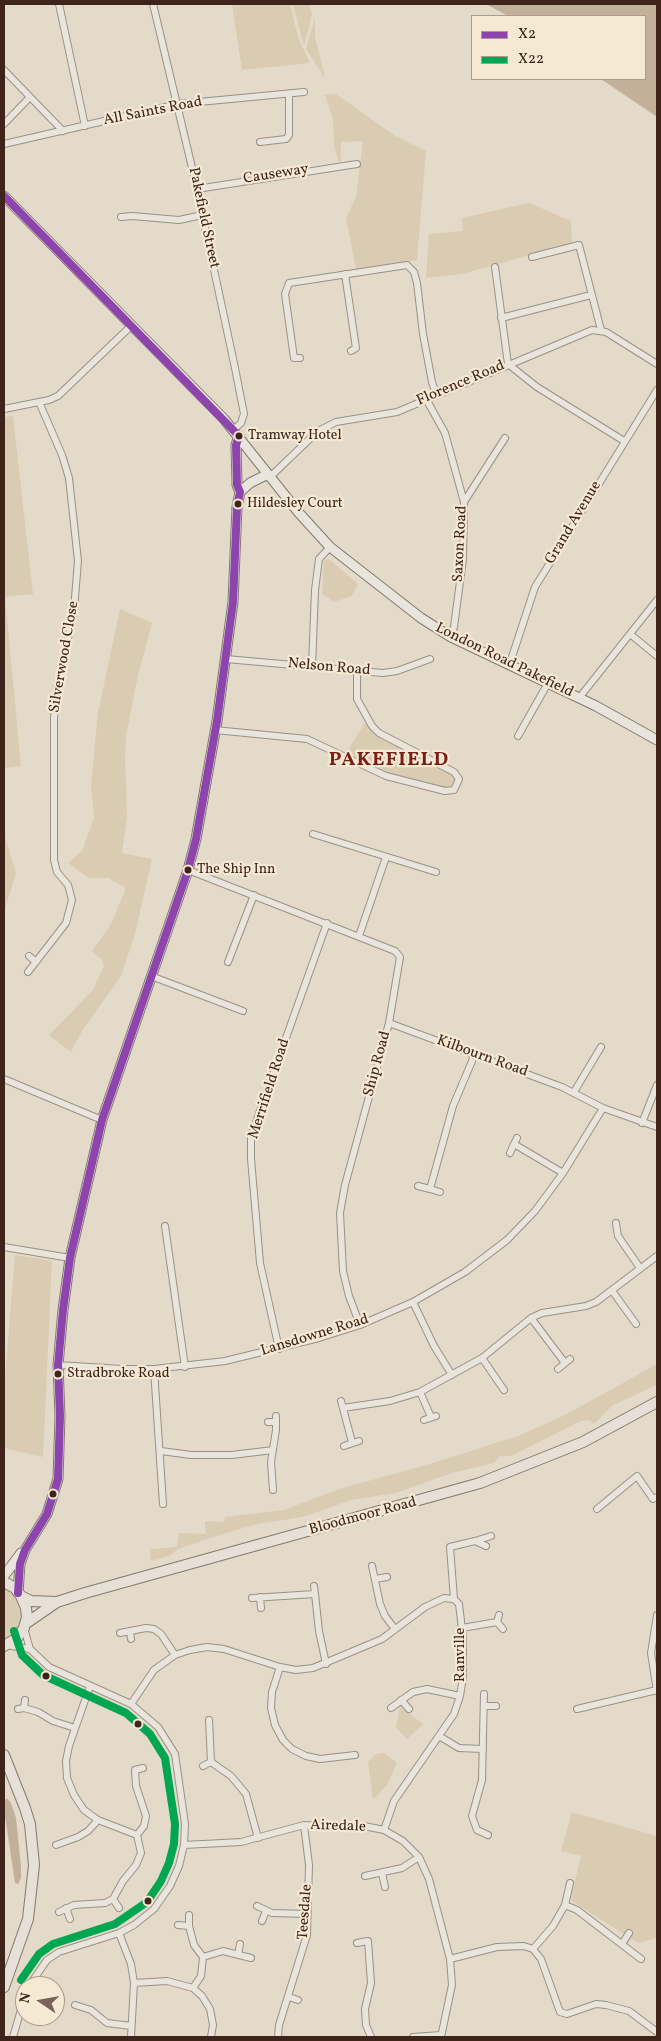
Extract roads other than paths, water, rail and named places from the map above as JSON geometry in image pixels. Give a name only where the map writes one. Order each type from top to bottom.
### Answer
[{"type":"main road","name":"London Road Pakefield","points":[[4,196],[236,433],[299,513],[330,547],[421,618],[451,636],[509,666],[579,698],[657,740]]},
{"type":"main road","points":[[4,1576],[25,1550],[47,1514],[58,1479],[60,1416],[58,1365],[70,1258],[102,1120],[188,870],[215,730],[233,602],[237,506],[240,492],[237,485],[236,433]]},
{"type":"main road","points":[[240,492],[250,483],[270,475]]},
{"type":"main road","name":"Bloodmoor Road","points":[[57,1602],[480,1483],[583,1442],[657,1402]]},
{"type":"main road","points":[[25,1550],[18,1572],[20,1594],[26,1608],[25,1626]]},
{"type":"main road","points":[[4,1582],[31,1601],[57,1602]]},
{"type":"main road","points":[[5,1646],[17,1638],[25,1626],[57,1602]]},
{"type":"main road","points":[[4,1755],[27,1816],[34,1865],[28,1919],[19,1950],[4,1987]]},
{"type":"street","points":[[59,4],[85,126]]},
{"type":"street","name":"Pakefield Street","points":[[153,4],[197,188],[244,414],[236,433]]},
{"type":"street","points":[[4,70],[63,131]]},
{"type":"street","name":"All Saints Road","points":[[4,144],[178,104],[289,96],[304,92]]},
{"type":"street","points":[[260,142],[286,138],[289,135],[289,96]]},
{"type":"street","points":[[4,124],[30,97]]},
{"type":"street","name":"Causeway","points":[[197,188],[356,164]]},
{"type":"street","points":[[121,217],[179,220],[202,215]]},
{"type":"street","points":[[143,226],[144,217]]},
{"type":"street","points":[[532,257],[579,245],[600,330],[657,364]]},
{"type":"street","points":[[294,359],[284,294],[286,288],[294,281],[406,265],[414,272],[430,372],[436,394]]},
{"type":"street","points":[[495,267],[508,364],[537,387],[624,441]]},
{"type":"street","points":[[345,274],[356,349]]},
{"type":"street","points":[[501,318],[591,295]]},
{"type":"street","points":[[4,409],[58,396],[130,326]]},
{"type":"street","name":"Florence Road","points":[[270,475],[318,431],[336,422],[397,412],[560,341],[592,330],[600,330]]},
{"type":"street","name":"Grand Avenue","points":[[509,666],[535,587],[657,390]]},
{"type":"street","name":"Saxon Road","points":[[426,399],[445,433],[464,502],[463,559],[454,627],[451,636]]},
{"type":"street","name":"Silverwood Close","points":[[28,972],[66,923],[72,900],[68,885],[58,872],[54,860],[54,718],[57,689],[74,610],[78,561],[69,478],[62,455],[39,402]]},
{"type":"street","points":[[464,502],[505,438]]},
{"type":"street","points":[[312,667],[315,590],[319,559],[330,547]]},
{"type":"street","points":[[579,698],[657,600]]},
{"type":"street","points":[[630,634],[657,656]]},
{"type":"street","name":"Nelson Road","points":[[226,659],[383,673],[397,671],[430,659]]},
{"type":"street","points":[[215,730],[307,739],[386,776],[445,792],[454,790],[459,779],[454,772],[379,733],[372,726],[357,699],[357,672]]},
{"type":"street","points":[[518,736],[548,683]]},
{"type":"street","points":[[313,834],[436,872]]},
{"type":"street","points":[[359,936],[386,857]]},
{"type":"street","name":"Ship Road","points":[[188,870],[395,950],[400,957],[389,1023],[345,1185],[340,1213],[343,1271],[349,1296],[360,1326]]},
{"type":"street","points":[[228,962],[254,895]]},
{"type":"street","name":"Merrifield Road","points":[[279,1349],[260,1263],[251,1159],[252,1136],[327,923]]},
{"type":"street","points":[[29,956],[36,962]]},
{"type":"street","points":[[151,976],[243,1011]]},
{"type":"street","name":"Kilbourn Road","points":[[389,1023],[574,1092],[603,1108],[657,1127]]},
{"type":"street","points":[[574,1092],[600,1047]]},
{"type":"street","points":[[430,1189],[450,1114],[475,1054]]},
{"type":"street","points":[[4,1079],[102,1120]]},
{"type":"street","points":[[642,1123],[657,1085]]},
{"type":"street","name":"Lansdowne Road","points":[[58,1365],[122,1370],[185,1367],[225,1361],[279,1349],[360,1326],[413,1302],[465,1272],[507,1240],[535,1211],[563,1173],[603,1108]]},
{"type":"street","points":[[510,1153],[516,1141],[563,1173]]},
{"type":"street","points":[[418,1186],[440,1192]]},
{"type":"street","points":[[616,1223],[618,1236],[640,1268]]},
{"type":"street","points":[[165,1226],[185,1367]]},
{"type":"street","points":[[4,1246],[70,1258]]},
{"type":"street","points":[[344,1446],[356,1441],[342,1405],[390,1401],[420,1392],[482,1358],[531,1318],[542,1313],[586,1306],[613,1292],[657,1256]]},
{"type":"street","points":[[613,1292],[636,1324]]},
{"type":"street","points":[[413,1302],[434,1346],[452,1375]]},
{"type":"street","points":[[531,1318],[567,1361],[558,1369]]},
{"type":"street","points":[[482,1358],[504,1390]]},
{"type":"street","points":[[154,1369],[161,1451],[160,1499]]},
{"type":"street","points":[[420,1392],[433,1416],[424,1420]]},
{"type":"street","points":[[268,1422],[276,1419],[271,1462],[274,1488]]},
{"type":"street","points":[[161,1451],[199,1455],[232,1455],[273,1450]]},
{"type":"street","points":[[597,1509],[637,1476],[655,1498]]},
{"type":"street","name":"Ranville","points":[[384,1830],[394,1801],[454,1714],[460,1696],[463,1678],[462,1628],[458,1604],[454,1599],[450,1547],[491,1536]]},
{"type":"street","points":[[474,1541],[486,1546]]},
{"type":"street","points":[[372,1566],[380,1604],[385,1616],[395,1629]]},
{"type":"street","points":[[375,1579],[387,1577]]},
{"type":"street","points":[[314,1586],[318,1631],[326,1664]]},
{"type":"street","points":[[252,1598],[315,1594]]},
{"type":"street","points":[[260,1597],[261,1608]]},
{"type":"street","points":[[131,1704],[154,1670],[175,1655],[190,1650],[207,1647],[224,1648],[280,1668],[296,1670],[314,1668],[382,1639],[425,1607],[444,1598],[454,1599]]},
{"type":"street","points":[[578,1709],[657,1690],[651,1653],[657,1615]]},
{"type":"street","points":[[462,1628],[498,1618],[503,1628]]},
{"type":"street","points":[[25,1626],[30,1649]]},
{"type":"street","points":[[120,1633],[146,1628],[154,1630],[161,1634],[175,1655]]},
{"type":"street","points":[[130,1631],[131,1639]]},
{"type":"street","points":[[5,1646],[30,1649],[56,1672],[131,1704],[158,1727],[175,1754],[185,1824],[184,1845],[170,1886],[154,1909],[134,1925],[118,1933],[59,1952],[47,1960],[36,1976]]},
{"type":"street","points":[[280,1668],[272,1692],[271,1708],[275,1726],[283,1740],[292,1749],[306,1756],[320,1759],[355,1755]]},
{"type":"street","points":[[90,1686],[75,1728],[66,1762],[68,1778],[74,1795],[84,1810],[98,1820],[137,1835]]},
{"type":"street","points":[[391,1708],[413,1692],[428,1689],[460,1696]]},
{"type":"street","points":[[484,1694],[482,1780],[472,1816],[475,1832],[488,1836]]},
{"type":"street","points":[[24,1700],[21,1708],[75,1728]]},
{"type":"street","points":[[401,1700],[409,1709]]},
{"type":"street","points":[[485,1706],[496,1706]]},
{"type":"street","points":[[209,1720],[211,1762]]},
{"type":"street","points":[[439,1736],[459,1748],[483,1749]]},
{"type":"street","points":[[202,1766],[211,1762]]},
{"type":"street","points":[[211,1762],[231,1776],[246,1794],[258,1838]]},
{"type":"street","points":[[137,1835],[144,1826],[146,1816],[133,1771],[143,1768]]},
{"type":"street","points":[[56,1844],[88,1832],[98,1820]]},
{"type":"street","name":"Airedale","points":[[184,1845],[241,1842],[304,1825],[364,1826],[384,1830],[403,1841],[419,1857],[429,1879],[450,1959],[452,1985],[441,2036]]},
{"type":"street","name":"Teesdale","points":[[278,2037],[279,2025],[307,1936],[309,1865],[304,1825]]},
{"type":"street","points":[[58,1912],[84,1903],[105,1903],[113,1899],[123,1881],[136,1865],[141,1853],[137,1835]]},
{"type":"street","points":[[365,1876],[402,1868],[419,1857]]},
{"type":"street","points":[[382,1873],[385,1887]]},
{"type":"street","points":[[533,1949],[554,1926],[565,1905],[570,1882]]},
{"type":"street","points":[[113,1899],[120,1908]]},
{"type":"street","points":[[565,1905],[578,1910],[594,1925],[641,1959]]},
{"type":"street","points":[[257,1906],[266,1912],[307,1914]]},
{"type":"street","points":[[66,1908],[70,1919]]},
{"type":"street","points":[[262,1921],[266,1912]]},
{"type":"street","points":[[189,1915],[189,1926],[194,1945],[203,1957],[201,1976],[193,1988]]},
{"type":"street","points":[[178,1925],[189,1926]]},
{"type":"street","points":[[118,1933],[131,1964],[134,1983],[131,2037]]},
{"type":"street","points":[[622,1944],[629,1933]]},
{"type":"street","points":[[357,1943],[370,1939],[371,1983],[365,2008],[366,2025],[371,2037]]},
{"type":"street","points":[[238,1955],[240,1944]]},
{"type":"street","points":[[450,1959],[497,1947],[524,1946],[533,1949],[541,1959],[560,2012],[567,2014],[596,2004],[606,2005],[629,2011],[657,2032]]},
{"type":"street","points":[[203,1957],[223,1951],[251,1958]]},
{"type":"street","points":[[134,1983],[167,1981],[193,1988],[202,1996],[210,2009],[213,2025],[211,2037]]},
{"type":"street","points":[[289,1997],[298,2000]]},
{"type":"street","points":[[75,2005],[91,2010],[107,2024],[131,2026]]},
{"type":"street","points":[[413,2037],[441,2036]]},
{"type":"place","name":"Tramway Hotel","points":[[239,436]]},
{"type":"place","name":"Hildesley Court","points":[[238,504]]},
{"type":"place","name":"The Ship Inn","points":[[188,870]]},
{"type":"place","name":"Stradbroke Road","points":[[58,1374]]},
{"type":"district","name":"PAKEFIELD","points":[[389,761]]}]
